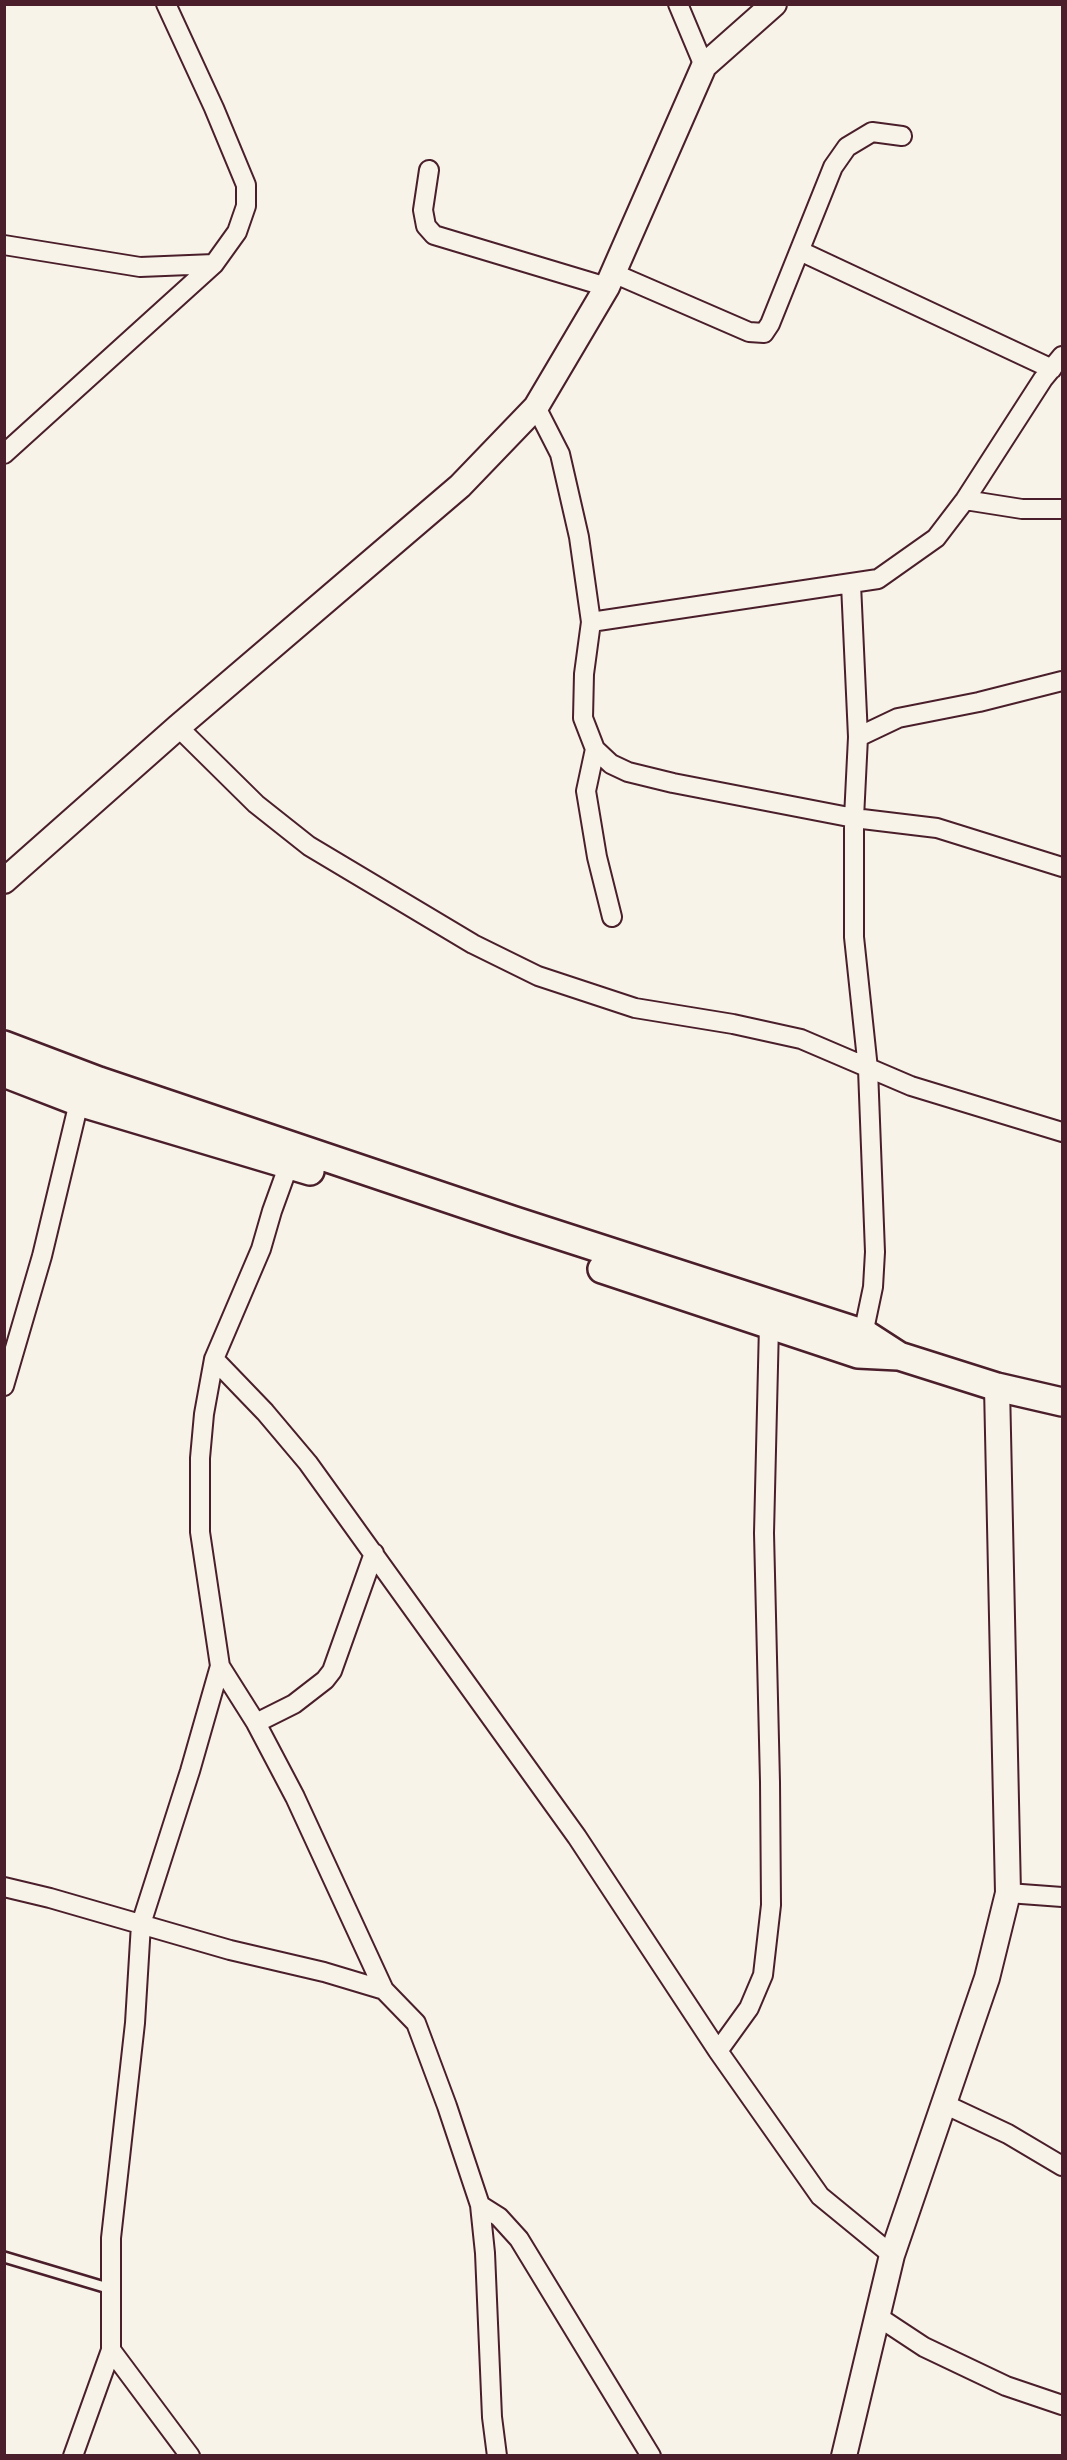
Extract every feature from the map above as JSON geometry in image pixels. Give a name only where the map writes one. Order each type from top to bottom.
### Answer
[{"type":"main road","points":[[4,1045],[99,1081],[515,1221],[861,1344],[997,1387],[1062,1402]]},
{"type":"main road","points":[[4,1072],[79,1102],[289,1164],[769,1325],[861,1344]]},
{"type":"street","points":[[4,454],[214,264],[237,232],[246,206],[246,185],[214,108],[166,4]]},
{"type":"street","points":[[678,4],[704,66]]},
{"type":"street","points":[[4,881],[178,727],[460,486],[536,407],[610,280],[704,66],[774,4]]},
{"type":"street","points":[[429,170],[423,210],[426,226],[434,235],[610,280],[749,332],[764,333],[770,324],[833,167],[847,147],[872,132],[902,136]]},
{"type":"street","points":[[4,245],[140,267],[214,264]]},
{"type":"street","points":[[591,622],[878,579],[936,538],[965,500],[1057,362],[800,251]]},
{"type":"street","points":[[536,407],[560,454],[579,537],[591,622],[584,674],[583,718],[595,749],[611,764],[628,772],[673,783],[854,818],[937,828],[1062,867]]},
{"type":"street","points":[[965,500],[1023,509],[1062,509]]},
{"type":"street","points":[[851,584],[858,737],[854,818],[854,937],[868,1069],[875,1252],[873,1287],[861,1344]]},
{"type":"street","points":[[858,737],[898,717],[979,702],[1062,681]]},
{"type":"street","points":[[178,727],[256,804],[309,846],[482,948],[538,976],[635,1008],[733,1024],[801,1039],[911,1086],[1062,1132]]},
{"type":"street","points":[[595,749],[586,791],[597,857],[612,916]]},
{"type":"street","points":[[4,1386],[42,1256],[79,1102]]},
{"type":"street","points":[[289,1164],[261,1249],[214,1359],[200,1458],[200,1532],[220,1666],[256,1723],[296,1797],[384,1990],[416,2023],[480,2205],[485,2253],[492,2417],[497,2456]]},
{"type":"street","points":[[718,2051],[749,2008],[763,1975],[771,1905],[764,1533],[769,1325]]},
{"type":"street","points":[[214,1359],[265,1412],[308,1463],[374,1553],[577,1837],[718,2051],[820,2196],[892,2255]]},
{"type":"street","points":[[844,2456],[892,2255],[942,2103],[987,1978],[1008,1893],[997,1387]]},
{"type":"street","points":[[256,1723],[294,1704],[325,1680],[332,1671],[374,1553]]},
{"type":"street","points":[[73,2456],[111,2350],[111,2238],[135,2023],[141,1924],[190,1771],[220,1666]]},
{"type":"street","points":[[4,1887],[384,1990]]},
{"type":"street","points":[[1008,1893],[1062,1897]]},
{"type":"street","points":[[942,2103],[1008,2134],[1062,2166]]},
{"type":"street","points":[[480,2205],[499,2217],[519,2239],[651,2456]]},
{"type":"street","points":[[877,2316],[924,2347],[1006,2385],[1062,2405]]},
{"type":"street","points":[[111,2350],[190,2456]]},
{"type":"lane","points":[[4,2257],[112,2289]]}]
